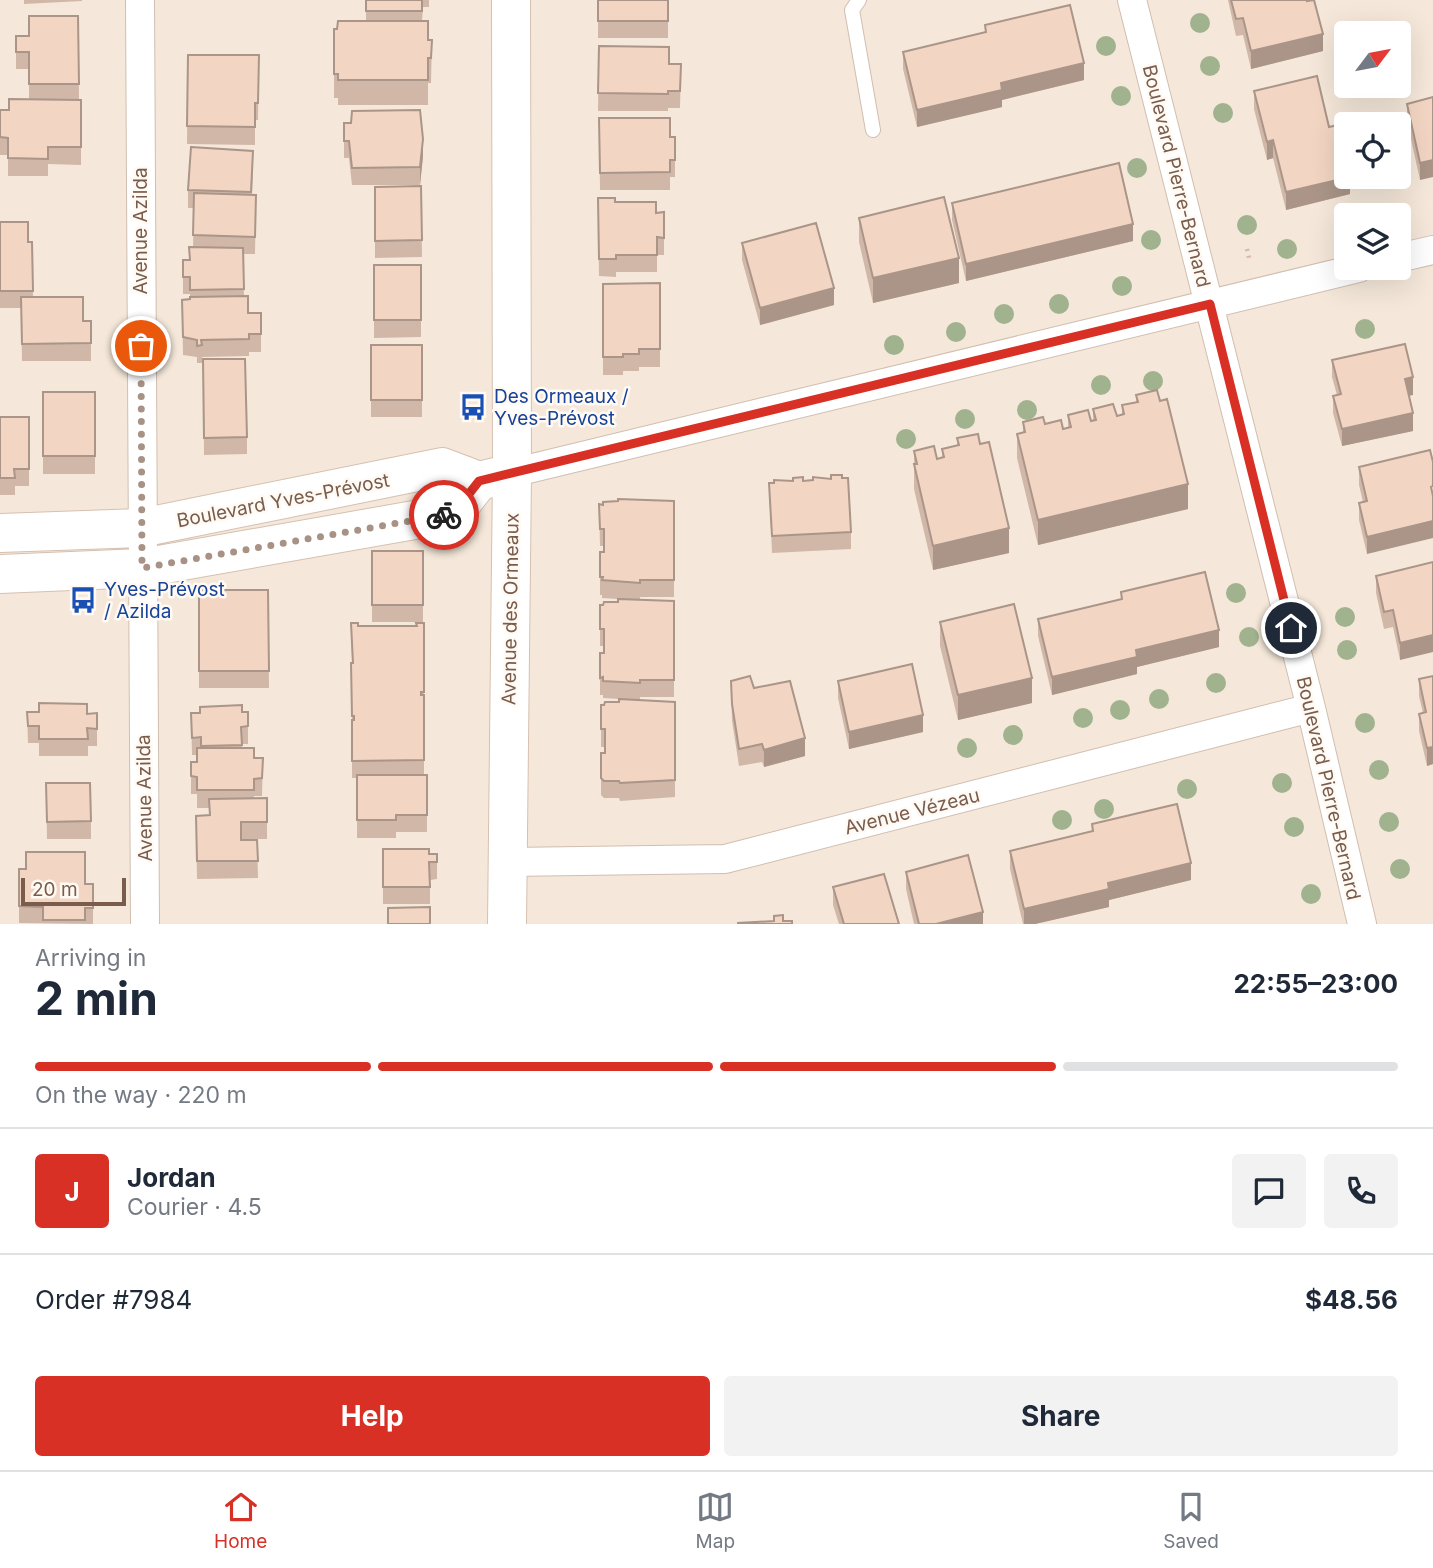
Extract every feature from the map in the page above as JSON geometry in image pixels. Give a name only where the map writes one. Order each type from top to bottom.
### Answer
[{"type":"street","name":"Avenue Azilda","points":[[140,0],[145,924]]},
{"type":"street","name":"Avenue des Ormeaux","points":[[507,924],[496,477],[511,0]]},
{"type":"street","name":"Boulevard Pierre-Bernard","points":[[1132,0],[1311,709],[1362,924]]},
{"type":"street","points":[[1411,255],[1433,250]]},
{"type":"street","points":[[0,574],[142,568],[454,513],[496,477],[1334,274]]},
{"type":"street","name":"Boulevard Yves-Prévost","points":[[0,533],[141,528],[442,467],[496,477]]},
{"type":"street","name":"Avenue Vézeau","points":[[506,862],[725,859],[1311,709]]},
{"type":"lane","points":[[859,0],[852,10],[873,130]]},
{"type":"shaded area","points":[[0,0],[1433,0],[1433,924],[0,924]]},
{"type":"building","points":[[366,0],[422,0],[422,11],[366,11]]},
{"type":"building","points":[[598,0],[668,0],[668,21],[598,21]]},
{"type":"building","points":[[1231,0],[1314,0],[1323,34],[1251,51],[1243,18],[1236,19]]},
{"type":"building","points":[[1070,5],[1084,63],[1001,83],[1002,90],[917,110],[903,52],[986,32],[985,25]]},
{"type":"building","points":[[29,16],[78,16],[79,84],[29,84],[29,52],[16,52],[16,36],[29,36]]},
{"type":"building","points":[[338,21],[428,21],[428,40],[432,40],[431,58],[428,58],[428,80],[338,80],[338,74],[334,74],[334,29],[337,29]]},
{"type":"building","points":[[599,46],[669,47],[669,64],[681,64],[680,91],[668,91],[668,94],[598,93]]},
{"type":"building","points":[[188,55],[259,55],[255,127],[187,126]]},
{"type":"building","points":[[1317,76],[1329,127],[1334,126],[1334,181],[1286,192],[1273,140],[1267,142],[1254,91]]},
{"type":"building","points":[[1433,97],[1433,160],[1420,163],[1411,112],[1407,104]]},
{"type":"building","points":[[9,99],[81,100],[81,147],[48,147],[48,159],[8,158],[8,138],[0,137],[0,110],[9,110]]},
{"type":"building","points":[[420,110],[423,139],[420,167],[352,168],[349,141],[344,141],[344,123],[351,123],[352,111]]},
{"type":"building","points":[[599,118],[670,118],[670,137],[675,137],[675,160],[670,160],[670,172],[600,173]]},
{"type":"building","points":[[191,147],[253,151],[251,192],[188,190]]},
{"type":"building","points":[[1119,163],[1133,224],[966,264],[952,203]]},
{"type":"building","points":[[421,186],[422,240],[375,241],[375,187]]},
{"type":"building","points":[[194,193],[256,195],[255,237],[193,235]]},
{"type":"building","points":[[944,197],[959,258],[873,278],[859,218]]},
{"type":"building","points":[[598,198],[615,198],[615,202],[656,202],[656,213],[664,212],[664,238],[657,237],[657,255],[616,255],[616,259],[599,259]]},
{"type":"building","points":[[0,222],[28,222],[28,242],[32,242],[33,291],[0,291]]},
{"type":"building","points":[[816,223],[834,288],[760,308],[742,243]]},
{"type":"building","points":[[189,247],[243,248],[244,289],[190,290],[190,277],[183,277],[183,260],[190,260]]},
{"type":"building","points":[[374,265],[421,265],[421,320],[374,320]]},
{"type":"building","points":[[660,283],[660,349],[639,349],[639,354],[603,357],[603,284]]},
{"type":"building","points":[[248,296],[248,313],[261,313],[261,334],[249,334],[249,339],[201,340],[202,345],[197,346],[197,340],[183,337],[182,300],[190,297]]},
{"type":"building","points":[[21,297],[83,297],[83,321],[91,321],[91,343],[22,344]]},
{"type":"building","points":[[1405,344],[1413,377],[1405,379],[1413,413],[1342,429],[1333,396],[1341,394],[1332,360]]},
{"type":"building","points":[[371,345],[422,345],[422,400],[371,400]]},
{"type":"building","points":[[203,359],[245,359],[247,437],[204,438]]},
{"type":"building","points":[[1157,390],[1160,401],[1167,399],[1188,484],[1038,520],[1017,434],[1025,432],[1023,422],[1043,417],[1045,424],[1061,420],[1063,429],[1071,427],[1068,415],[1088,410],[1091,421],[1096,420],[1093,409],[1113,404],[1117,416],[1124,414],[1122,405],[1138,402],[1136,395]]},
{"type":"building","points":[[43,392],[95,392],[95,456],[43,456]]},
{"type":"building","points":[[0,417],[29,417],[29,469],[14,469],[15,478],[0,478]]},
{"type":"building","points":[[978,434],[980,444],[989,442],[1009,528],[933,546],[914,464],[917,464],[914,451],[934,446],[937,459],[944,457],[942,449],[959,445],[957,438]]},
{"type":"building","points":[[1430,450],[1433,462],[1433,521],[1367,537],[1359,503],[1367,501],[1359,467]]},
{"type":"building","points":[[831,475],[848,478],[851,532],[772,536],[769,483],[774,483],[774,480],[793,481],[793,478],[803,477],[803,481],[813,480],[813,477],[831,479]]},
{"type":"building","points":[[618,499],[674,501],[674,580],[640,580],[640,583],[602,580],[600,552],[604,552],[604,529],[600,529],[599,504]]},
{"type":"building","points":[[372,551],[423,551],[423,605],[372,605]]},
{"type":"building","points":[[1433,562],[1433,635],[1400,643],[1393,610],[1384,612],[1376,576]]},
{"type":"building","points":[[1205,572],[1219,630],[1136,650],[1137,657],[1052,677],[1038,619],[1122,599],[1121,592]]},
{"type":"building","points":[[199,590],[268,590],[269,671],[199,671]]},
{"type":"building","points":[[618,599],[674,601],[674,680],[640,680],[640,683],[603,681],[603,677],[600,678],[604,629],[600,629],[600,605],[604,602],[618,602]]},
{"type":"building","points":[[1014,604],[1032,678],[958,695],[940,622]]},
{"type":"building","points":[[351,623],[358,623],[358,626],[417,626],[416,623],[424,623],[424,692],[421,692],[421,695],[424,695],[424,760],[352,761],[354,716]]},
{"type":"building","points":[[912,664],[923,715],[849,732],[838,681]]},
{"type":"building","points":[[750,676],[754,688],[790,681],[805,738],[764,750],[762,744],[739,749],[731,681]]},
{"type":"building","points":[[1433,676],[1433,747],[1427,748],[1419,714],[1426,712],[1419,679]]},
{"type":"building","points":[[619,699],[675,702],[675,780],[620,783],[604,781],[601,778],[605,729],[601,729],[601,705],[605,702],[619,702]]},
{"type":"building","points":[[39,703],[87,704],[87,714],[97,713],[97,729],[87,728],[88,739],[39,739],[39,726],[28,726],[27,712],[39,712]]},
{"type":"building","points":[[242,705],[242,712],[248,712],[248,726],[241,727],[242,745],[201,746],[201,737],[192,738],[191,713],[200,713],[200,707]]},
{"type":"building","points":[[197,748],[254,748],[254,758],[263,758],[262,778],[254,779],[254,790],[197,790],[197,777],[191,776],[191,762],[197,762]]},
{"type":"building","points":[[357,775],[427,775],[427,815],[396,815],[396,820],[357,820]]},
{"type":"building","points":[[46,783],[90,783],[91,821],[47,822]]},
{"type":"building","points":[[267,798],[267,822],[241,822],[241,840],[257,840],[258,861],[197,861],[196,816],[210,815],[209,799]]},
{"type":"building","points":[[1177,804],[1191,863],[1108,883],[1109,889],[1024,909],[1010,851],[1093,831],[1092,824]]},
{"type":"building","points":[[383,849],[429,849],[429,854],[437,854],[437,862],[429,862],[430,887],[383,887]]},
{"type":"building","points":[[26,852],[85,852],[85,884],[93,884],[93,908],[85,908],[85,920],[43,920],[43,907],[19,906],[19,869],[26,869]]},
{"type":"building","points":[[968,855],[983,912],[936,924],[919,924],[906,872]]},
{"type":"building","points":[[884,874],[899,924],[844,924],[833,887]]},
{"type":"building","points":[[430,907],[430,924],[388,924],[388,908]]},
{"type":"building","points":[[783,915],[783,921],[792,921],[792,924],[738,924],[774,921],[774,916]]},
{"type":"way so far","points":[[141,346],[142,568],[444,515]]},
{"type":"place","name":"Des Ormeaux / Yves-Prévost","points":[[473,407]]},
{"type":"place","name":"Yves-Prévost / Azilda","points":[[83,600]]},
{"type":"route","points":[[444,515],[454,513],[479,481],[1210,304],[1291,628]]}]
